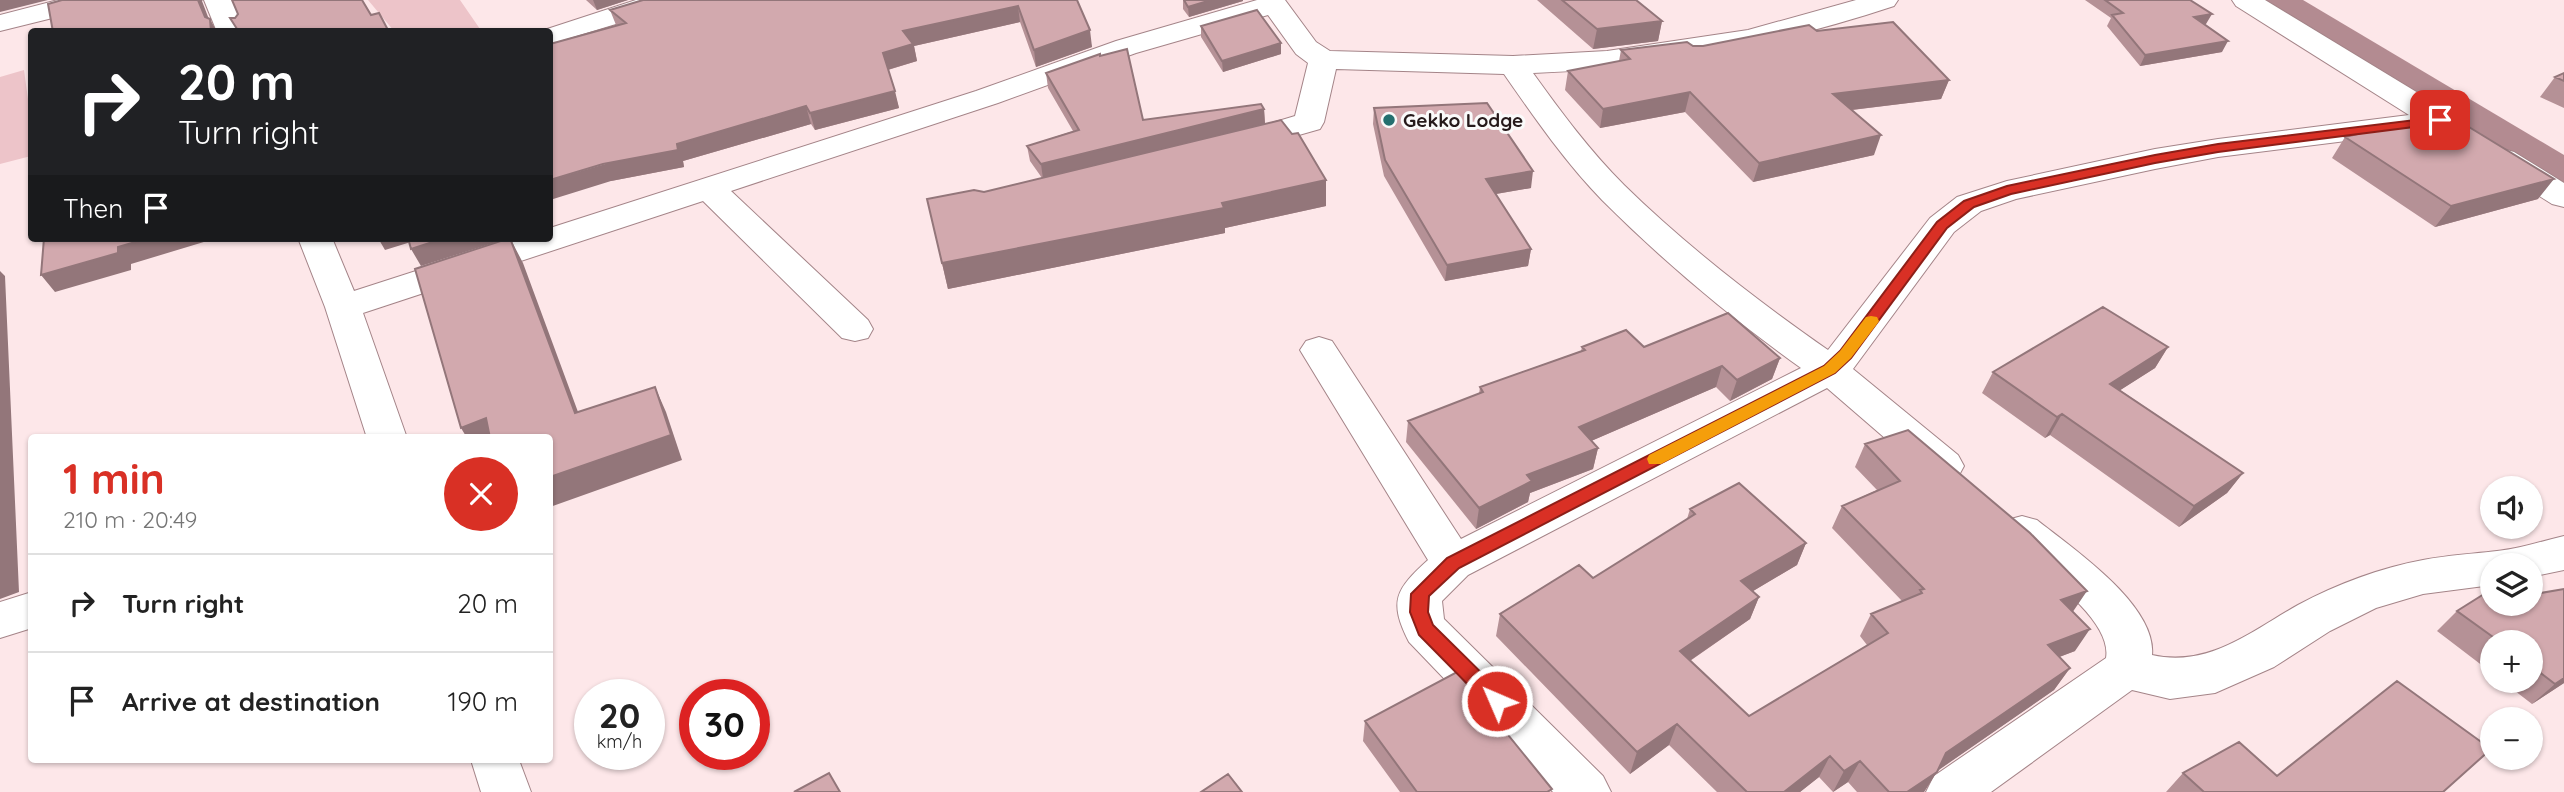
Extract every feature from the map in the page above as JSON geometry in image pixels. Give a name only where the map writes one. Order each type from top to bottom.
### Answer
[{"type":"street","points":[[0,23],[91,0]]},
{"type":"street","points":[[218,0],[229,28]]},
{"type":"street","points":[[553,34],[665,0]]},
{"type":"street","points":[[553,239],[986,97],[1126,47],[1272,3],[1306,48],[1323,60],[1513,65],[1602,60],[1696,47],[1782,29],[1884,0]]},
{"type":"street","points":[[2246,0],[2564,197]]},
{"type":"street","points":[[1217,149],[1310,122],[1323,60]]},
{"type":"street","points":[[1513,65],[1558,128],[1614,192],[1718,286],[1829,369],[2090,590],[2120,621],[2131,645],[2126,669],[1951,792]]},
{"type":"street","points":[[1586,792],[1425,629],[1419,612],[1420,594],[1453,563],[1829,369],[1845,355],[1942,225],[1969,204],[2007,191],[2155,159],[2218,148],[2440,120]]},
{"type":"street","points":[[709,188],[855,329]]},
{"type":"street","points":[[317,242],[343,307],[386,434]]},
{"type":"street","points":[[343,307],[543,242]]},
{"type":"street","points":[[1319,350],[1453,563]]},
{"type":"street","points":[[2543,557],[2564,553]]},
{"type":"street","points":[[2126,669],[2170,679],[2215,673],[2258,653],[2314,618],[2364,594],[2423,577],[2480,570]]},
{"type":"street","points":[[0,620],[28,611]]},
{"type":"street","points":[[496,763],[506,792]]},
{"type":"shaded area","points":[[368,0],[460,0],[479,28],[391,28]]},
{"type":"shaded area","points":[[24,70],[28,99],[28,157],[0,164],[0,77]]},
{"type":"building","points":[[62,0],[198,0],[205,17],[210,19],[211,28],[52,28],[48,4]]},
{"type":"building","points":[[232,0],[362,0],[371,15],[379,13],[387,28],[236,28],[230,18],[235,18],[238,14]]},
{"type":"building","points":[[643,0],[1077,0],[1090,30],[1034,50],[1018,6],[903,31],[913,44],[883,53],[895,91],[810,113],[806,106],[677,144],[678,150],[603,164],[553,179],[553,43],[626,23],[610,10]]},
{"type":"building","points":[[1184,0],[1211,0],[1188,7]]},
{"type":"building","points":[[1562,0],[1636,0],[1662,21],[1597,29]]},
{"type":"building","points":[[2105,0],[2190,0],[2212,14],[2194,17],[2228,41],[2145,55],[2112,15],[2123,13]]},
{"type":"building","points":[[1257,10],[1281,43],[1222,61],[1201,26]]},
{"type":"building","points":[[1893,22],[1949,80],[1833,94],[1881,135],[1759,163],[1690,92],[1603,109],[1568,71],[1630,59],[1621,50],[1687,42],[1693,46],[1703,46],[1809,25],[1817,31]]},
{"type":"building","points":[[1127,49],[1143,120],[1261,104],[1264,109],[1041,164],[1027,146],[1079,130],[1046,73],[1100,54]]},
{"type":"building","points":[[2564,73],[2564,81],[2555,77]]},
{"type":"building","points":[[1487,103],[1533,171],[1486,179],[1531,249],[1447,265],[1385,160],[1374,108]]},
{"type":"building","points":[[2446,113],[2554,179],[2451,206],[2345,137]]},
{"type":"building","points":[[1281,120],[1292,134],[1298,133],[1326,180],[1222,203],[1224,208],[942,263],[927,199],[974,190],[984,192]]},
{"type":"building","points":[[44,242],[135,242],[118,247],[118,253],[41,275]]},
{"type":"building","points":[[409,242],[433,242],[411,249]]},
{"type":"building","points":[[498,242],[511,242],[575,413],[655,387],[671,435],[553,476],[553,434],[489,434],[486,418],[461,428],[415,269]]},
{"type":"building","points":[[2103,307],[2168,347],[2110,384],[2243,473],[2194,506],[2062,414],[2057,417],[1993,372]]},
{"type":"building","points":[[1728,313],[1780,358],[1737,380],[1722,366],[1579,427],[1598,448],[1527,475],[1532,481],[1479,508],[1408,421],[1483,392],[1480,387],[1585,350],[1582,347],[1626,330],[1644,347]]},
{"type":"building","points":[[1908,430],[2030,533],[2087,591],[2061,600],[2090,629],[2048,645],[2070,668],[1946,753],[1937,772],[1907,792],[1889,792],[1860,761],[1844,771],[1830,756],[1784,792],[1747,792],[1677,724],[1637,752],[1500,614],[1579,565],[1593,578],[1695,514],[1690,509],[1739,483],[1806,543],[1741,581],[1759,597],[1680,651],[1749,716],[1888,633],[1871,614],[1922,593],[1920,590],[1924,589],[1842,506],[1900,481],[1865,444]]},
{"type":"building","points":[[2564,589],[2564,678],[2555,684],[2543,675],[2543,630],[2483,630],[2457,611],[2480,597],[2480,616],[2543,616],[2543,593]]},
{"type":"building","points":[[1457,672],[1552,789],[1547,792],[1417,792],[1365,721]]},
{"type":"building","points":[[2397,681],[2480,741],[2480,759],[2443,792],[2204,792],[2183,773],[2239,742],[2277,776]]},
{"type":"building","points":[[829,773],[840,792],[794,792]]},
{"type":"building","points":[[1228,774],[1242,792],[1201,792]]},
{"type":"waterway","points":[[2274,0],[2564,175]]},
{"type":"slow traffic","points":[[1655,459],[1829,369],[1845,355],[1871,321]]},
{"type":"place","name":"Gekko Lodge","points":[[1389,120]]},
{"type":"route","points":[[1497,701],[1425,629],[1419,612],[1420,594],[1434,579],[1453,563],[1829,369],[1845,355],[1942,225],[1969,204],[2007,191],[2155,159],[2218,148],[2440,120]]}]
